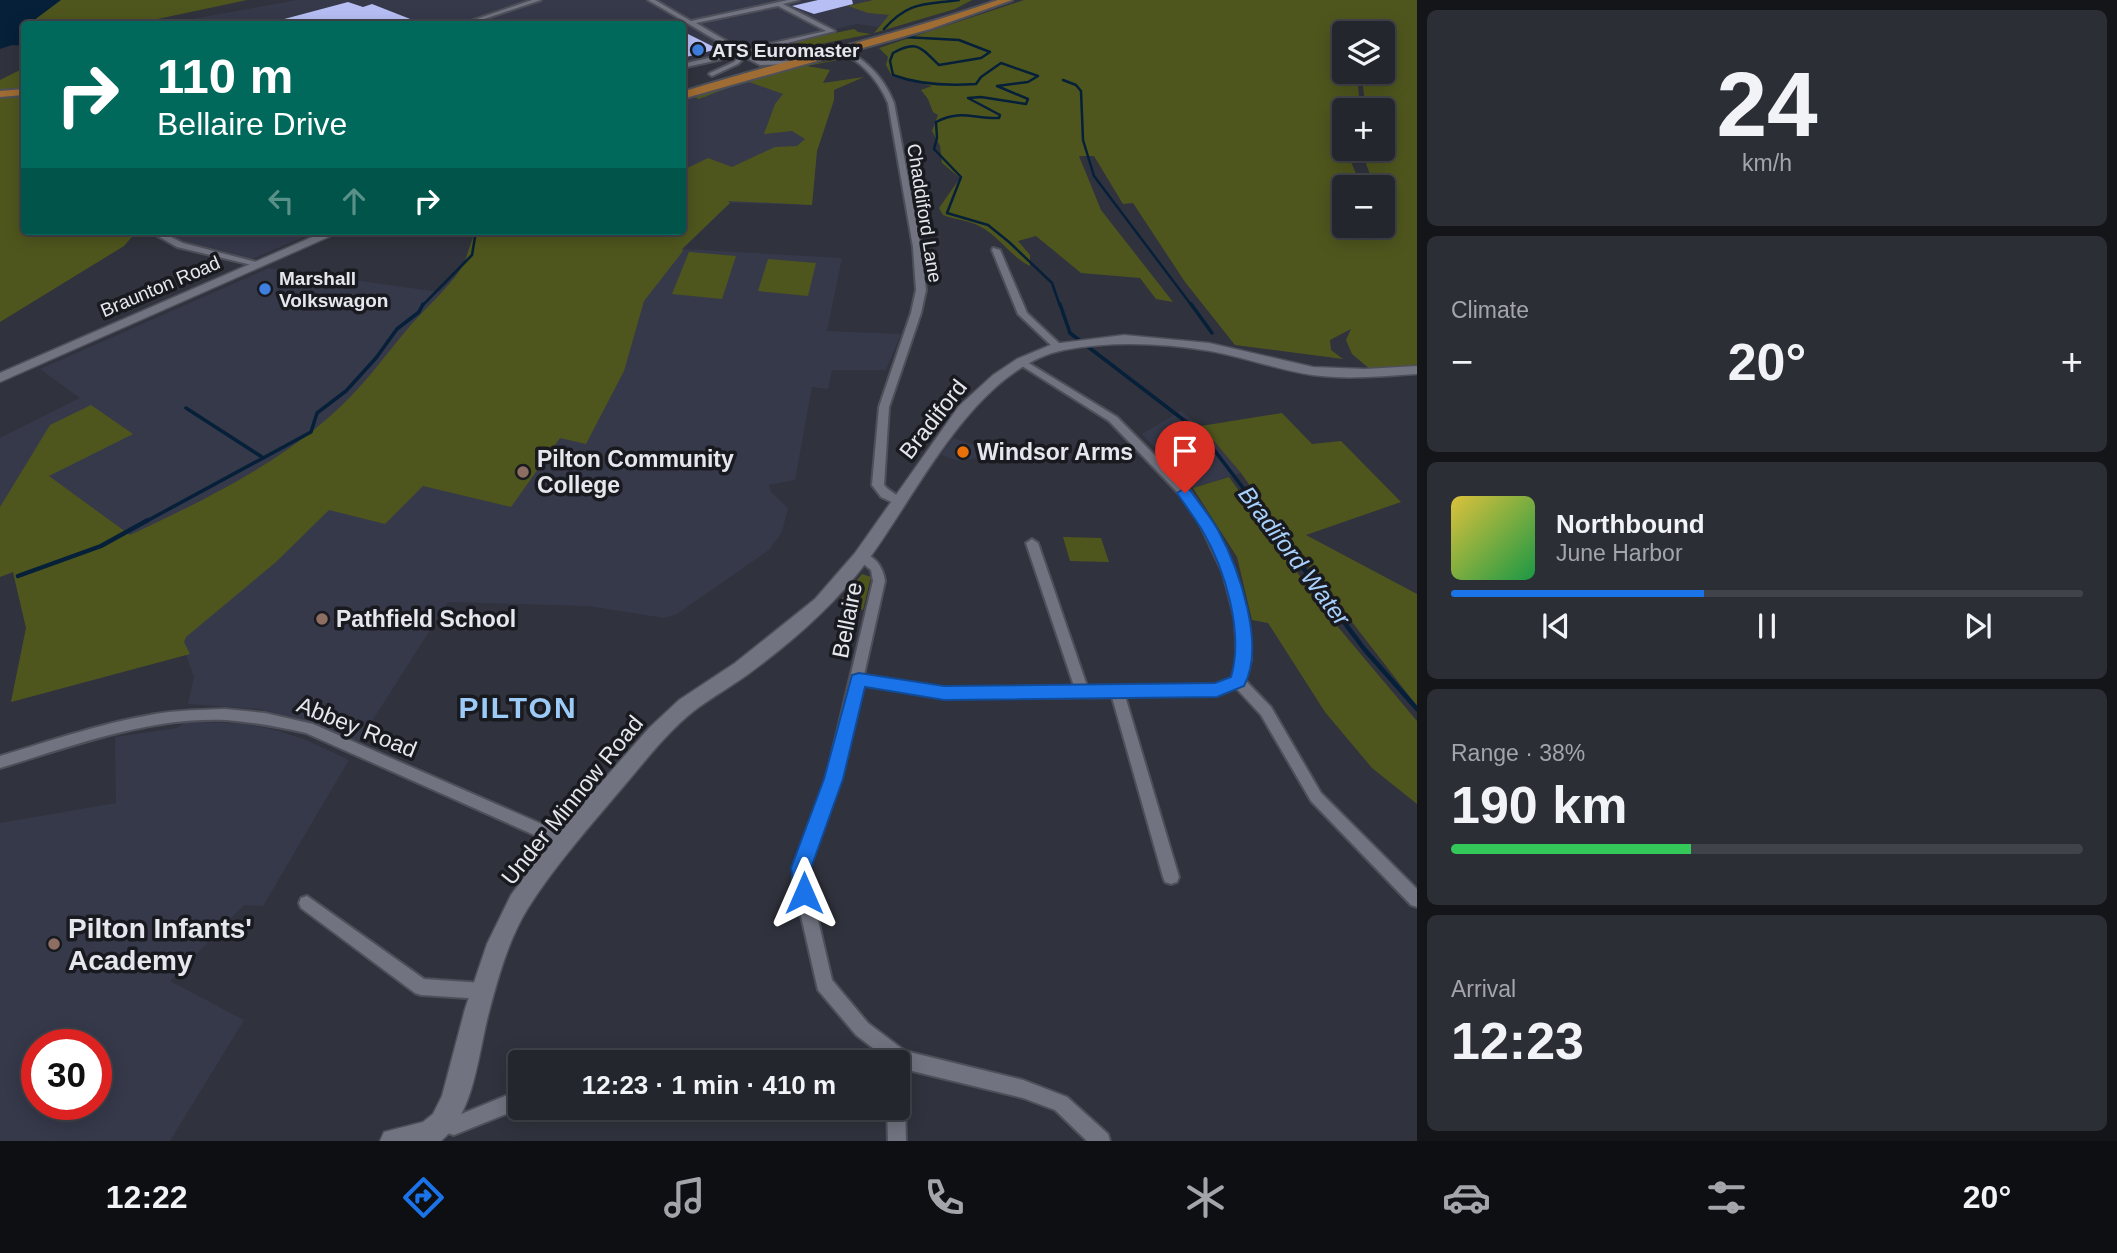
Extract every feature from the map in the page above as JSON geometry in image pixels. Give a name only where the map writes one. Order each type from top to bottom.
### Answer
[{"type":"main road","points":[[686,84],[712,74],[788,59],[912,25],[986,0]]},
{"type":"main road","points":[[686,94],[772,58],[845,54],[861,46],[1007,0]]},
{"type":"main road","points":[[0,94],[21,92]]},
{"type":"street","points":[[474,21],[538,0]]},
{"type":"street","points":[[651,0],[743,53],[757,66]]},
{"type":"street","points":[[693,22],[796,0]]},
{"type":"street","points":[[686,65],[832,31],[780,5]]},
{"type":"street","points":[[788,59],[829,49],[845,54]]},
{"type":"street","points":[[743,53],[772,58]]},
{"type":"street","points":[[712,74],[736,63],[743,53]]},
{"type":"street","name":"Chaddiford Lane","points":[[845,54],[867,69],[888,95],[919,259],[920,300],[887,394],[877,471],[881,490],[900,502]]},
{"type":"street","points":[[161,235],[180,245],[260,264]]},
{"type":"street","name":"Braunton Road","points":[[0,378],[327,235]]},
{"type":"street","points":[[996,250],[1023,314],[1065,346]]},
{"type":"street","name":"Bradiford","points":[[861,558],[964,409],[998,378],[1023,362],[1065,346],[1089,342],[1162,341],[1209,347],[1279,365],[1322,372],[1417,370]]},
{"type":"street","points":[[1023,362],[1113,419],[1193,504],[1220,551],[1241,619],[1244,660],[1238,681]]},
{"type":"street","points":[[1032,543],[1082,691]]},
{"type":"street","name":"Bellaire","points":[[861,558],[874,565],[879,580],[859,679],[833,779],[801,868],[801,881],[824,984],[862,1029],[889,1050]]},
{"type":"street","name":"Under Minnow Road","points":[[442,1123],[454,1100],[483,991],[499,944],[519,902],[564,841],[656,734],[686,706],[742,668],[804,619],[821,604],[861,558]]},
{"type":"street","points":[[859,679],[944,693],[1217,690],[1238,681]]},
{"type":"street","points":[[1238,681],[1266,711],[1316,797],[1417,900]]},
{"type":"street","points":[[1117,691],[1171,877]]},
{"type":"street","name":"Abbey Road","points":[[0,762],[150,719],[181,714],[237,713],[268,717],[308,728],[564,841]]},
{"type":"street","points":[[307,903],[421,987],[483,991]]},
{"type":"street","points":[[910,1061],[1050,1098],[1073,1112],[1101,1141]]},
{"type":"street","points":[[393,1141],[429,1134],[442,1123],[454,1126],[508,1103]]},
{"type":"street","points":[[896,1120],[897,1141]]},
{"type":"shaded area","points":[[297,0],[873,0],[866,1],[868,13],[890,15],[878,27],[857,24],[686,63],[686,21],[181,21]]},
{"type":"shaded area","name":"Pilton Community College","points":[[793,69],[817,151],[812,205],[730,203],[683,249],[842,258],[827,331],[901,334],[886,370],[832,370],[828,389],[812,387],[795,480],[769,485],[770,491],[788,508],[782,532],[769,550],[677,614],[664,618],[589,606],[448,602],[358,743],[298,719],[259,709],[188,704],[194,677],[186,655],[11,702],[26,628],[13,572],[0,577],[0,438],[80,398],[40,369],[269,268],[439,292],[459,272],[475,235],[527,235],[615,242],[586,235],[686,235],[686,99],[744,80]]},
{"type":"shaded area","points":[[168,235],[309,235],[252,259],[180,241]]},
{"type":"shaded area","points":[[1181,411],[1201,426],[1241,473],[1193,488],[1142,434]]},
{"type":"shaded area","points":[[953,438],[977,446],[1013,447],[1014,452],[958,461],[941,455]]},
{"type":"shaded area","points":[[186,722],[242,723],[306,740],[349,760],[263,906],[244,905],[170,981],[244,1020],[170,1141],[0,1141],[0,823],[116,803],[115,737],[177,728]]},
{"type":"green space","points":[[60,0],[247,0],[148,21],[32,21]]},
{"type":"green space","points":[[873,0],[972,0],[955,9],[874,33],[889,15],[868,13],[848,6]]},
{"type":"green space","points":[[1024,0],[1417,0],[1417,366],[1371,370],[1352,354],[1346,340],[1351,329],[1330,340],[1331,350],[1343,359],[1235,345],[1185,282],[1133,203],[1123,204],[1094,156],[1079,156],[1101,210],[1173,302],[1156,299],[1140,278],[1081,273],[1036,236],[1018,241],[1030,255],[1030,266],[981,227],[943,215],[939,208],[960,178],[942,163],[940,146],[932,131],[938,115],[933,112],[921,90],[932,86],[892,76],[886,65],[888,57],[879,48]]},
{"type":"green space","points":[[854,29],[871,34],[810,46],[792,42]]},
{"type":"green space","points":[[843,59],[807,66],[830,70],[823,83],[864,77],[834,90],[834,100],[817,151],[812,205],[728,201],[730,203],[682,249],[644,301],[624,371],[586,444],[560,438],[511,507],[423,486],[385,524],[329,510],[276,562],[186,637],[184,642],[190,654],[11,702],[26,628],[13,572],[0,577],[0,507],[50,425],[91,405],[133,434],[49,476],[130,535],[258,469],[306,436],[340,408],[455,277],[465,261],[474,235],[686,235],[686,169],[708,158],[732,167],[775,147],[797,146],[805,139],[792,131],[764,134],[775,104],[783,94],[746,81],[699,99],[693,96],[790,68]]},
{"type":"green space","points":[[21,70],[21,235],[134,235],[124,246],[0,322],[0,80]]},
{"type":"green space","points":[[689,252],[736,256],[722,299],[672,294]]},
{"type":"green space","points":[[768,259],[816,263],[808,296],[758,291]]},
{"type":"green space","points":[[1282,413],[1312,444],[1341,441],[1401,502],[1306,535],[1417,594],[1417,706],[1287,538],[1241,473],[1201,426]]},
{"type":"green space","points":[[1229,477],[1327,614],[1417,721],[1417,804],[1372,768],[1325,712],[1268,623],[1252,620],[1237,557],[1193,488]]},
{"type":"green space","points":[[1063,537],[1101,538],[1109,562],[1070,561]]},
{"type":"green space","points":[[862,574],[871,577],[863,610],[841,600]]},
{"type":"water","points":[[0,0],[61,0],[33,21],[21,21],[21,46],[12,45],[0,49]]},
{"type":"building","points":[[818,0],[852,0],[853,4],[814,14],[792,6]]},
{"type":"building","points":[[348,2],[363,7],[372,4],[415,21],[277,21]]},
{"type":"building","points":[[686,33],[718,49],[686,57]]},
{"type":"waterway","name":"Bradiford Water","points":[[884,29],[909,9],[959,0]]},
{"type":"waterway","points":[[904,37],[959,40],[990,52],[981,58],[939,65],[918,47],[908,47],[893,53],[890,61],[893,75],[913,81],[976,84],[981,77],[1001,63],[1038,76],[1028,82],[997,86],[1028,99],[1026,104],[981,97],[968,98],[1000,115],[999,118],[960,115],[936,122],[937,138],[934,149],[961,177],[947,213],[988,225],[1009,242],[1052,283],[1060,306]]},
{"type":"waterway","points":[[1063,80],[1076,85],[1081,91],[1083,140],[1094,176],[1192,306]]},
{"type":"waterway","points":[[422,306],[472,255],[475,235]]},
{"type":"waterway","name":"Bradiford Water","points":[[1060,304],[1070,333],[1202,434],[1269,522]]},
{"type":"waterway","points":[[1191,304],[1212,333]]},
{"type":"waterway","points":[[145,522],[311,432],[317,413],[346,391],[376,358],[397,329],[419,312],[422,306]]},
{"type":"waterway","points":[[186,408],[262,457]]},
{"type":"waterway","points":[[18,576],[101,546],[148,520]]},
{"type":"waterway","name":"Bradiford Water","points":[[1267,520],[1365,650],[1417,709]]},
{"type":"place","name":"ATS Euromaster","points":[[698,50]]},
{"type":"place","name":"Marshall Volkswagon","points":[[265,289]]},
{"type":"place","name":"Windsor Arms","points":[[963,452]]},
{"type":"place","name":"Pilton Community College","points":[[523,472]]},
{"type":"place","name":"Pathfield School","points":[[322,619]]},
{"type":"place","name":"Pilton Infants' Academy","points":[[54,944]]},
{"type":"district","name":"PILTON","points":[[518,708]]},
{"type":"route","points":[[804,893],[801,868],[812,831],[833,779],[859,679],[944,693],[1222,690],[1241,678],[1244,660],[1241,619],[1229,573],[1210,530],[1185,493]]}]
